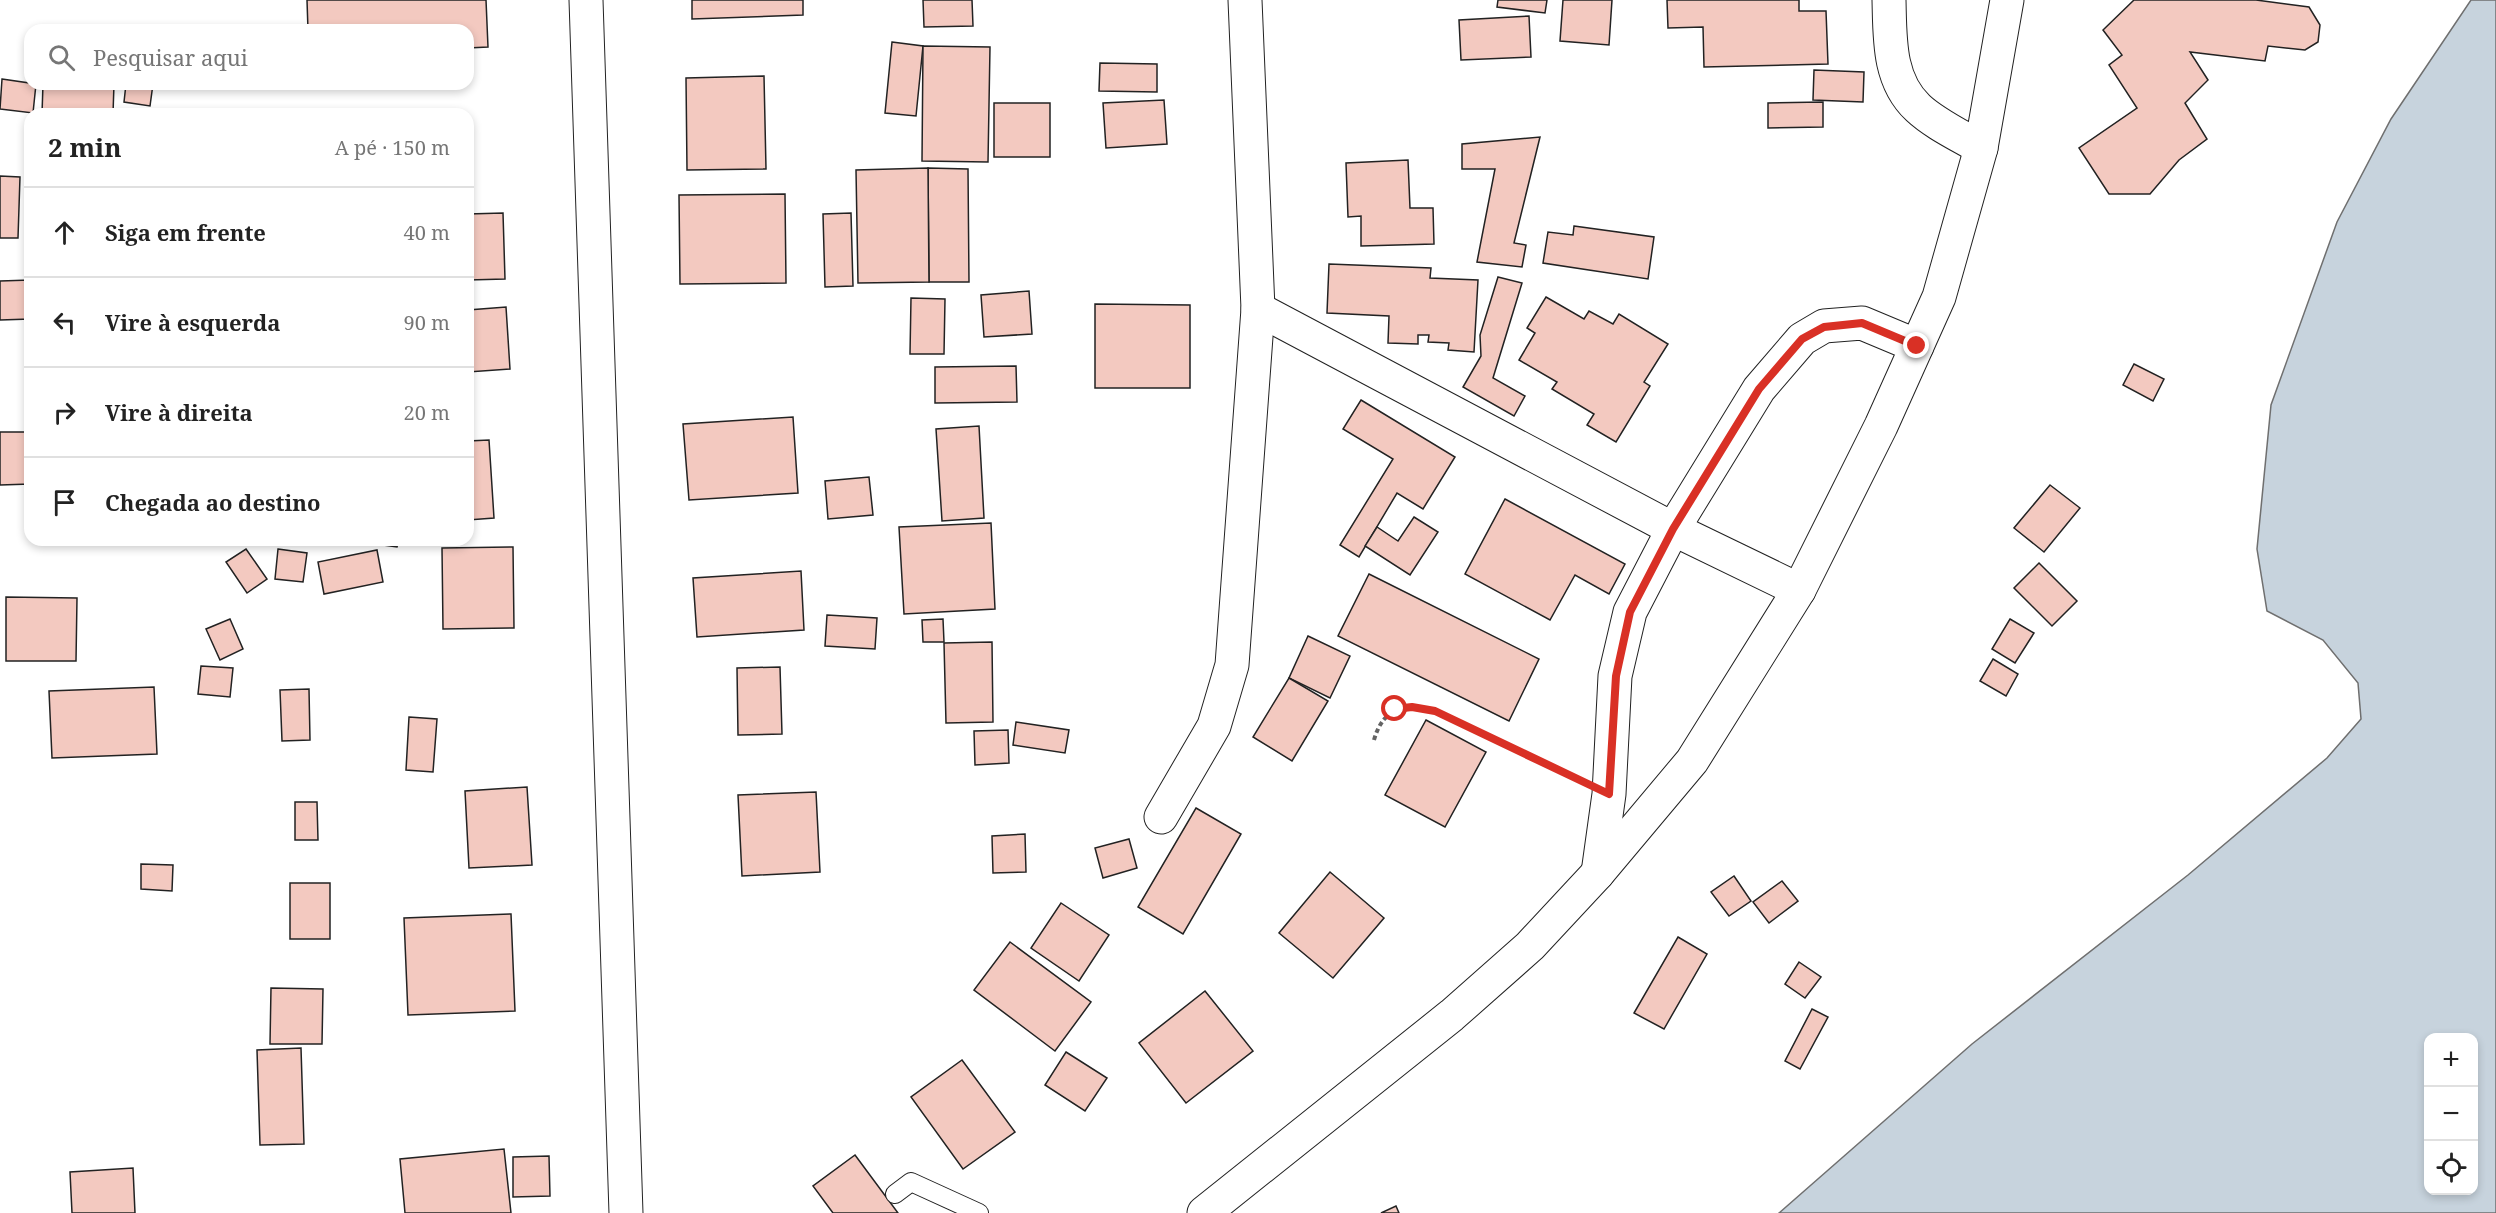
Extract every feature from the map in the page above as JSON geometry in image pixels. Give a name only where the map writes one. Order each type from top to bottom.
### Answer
[{"type":"main road","points":[[586,0],[626,1213]]},
{"type":"main road","points":[[1161,817],[1214,726],[1232,665],[1258,309],[1245,0]]},
{"type":"main road","points":[[1889,0],[1891,54],[1899,81],[1918,108],[1981,148]]},
{"type":"main road","points":[[1204,1213],[1452,1015],[1530,946],[1598,873],[1692,761],[1800,590],[1881,426],[1939,297],[1981,148],[2007,0]]},
{"type":"main road","points":[[1258,309],[1673,529],[1800,590]]},
{"type":"main road","points":[[1598,873],[1609,794],[1616,676],[1630,612],[1673,529],[1759,389],[1802,339],[1824,327],[1862,323],[1917,346]]},
{"type":"lane","points":[[895,1194],[911,1182],[979,1213]]},
{"type":"path","points":[[1374,740],[1378,727],[1395,709],[1412,707],[1435,711],[1609,794]]},
{"type":"shaded area","points":[[2471,0],[2496,0],[2496,1213],[1779,1213],[1972,1044],[2188,875],[2327,758],[2361,719],[2358,683],[2323,640],[2267,611],[2257,549],[2271,405],[2337,222],[2391,119]]},
{"type":"building","points":[[307,0],[486,0],[488,47],[474,48],[474,24],[308,24]]},
{"type":"building","points":[[692,0],[803,0],[803,15],[692,19]]},
{"type":"building","points":[[923,0],[972,0],[973,26],[924,27]]},
{"type":"building","points":[[1498,0],[1547,0],[1545,13],[1497,7]]},
{"type":"building","points":[[1563,0],[1612,0],[1609,45],[1560,41]]},
{"type":"building","points":[[1667,0],[1799,0],[1799,11],[1826,11],[1828,64],[1704,67],[1703,27],[1668,28]]},
{"type":"building","points":[[2134,0],[2256,0],[2309,7],[2320,25],[2318,42],[2305,50],[2268,46],[2265,61],[2190,52],[2208,80],[2185,103],[2207,139],[2179,160],[2150,194],[2109,194],[2079,148],[2137,108],[2109,65],[2122,55],[2103,30]]},
{"type":"building","points":[[1529,16],[1531,57],[1461,60],[1459,20]]},
{"type":"building","points":[[892,42],[923,46],[916,116],[885,113]]},
{"type":"building","points":[[923,46],[990,47],[988,162],[922,161]]},
{"type":"building","points":[[1100,63],[1157,64],[1157,92],[1099,91]]},
{"type":"building","points":[[1814,70],[1864,72],[1863,102],[1813,100]]},
{"type":"building","points":[[764,76],[766,169],[687,170],[686,78]]},
{"type":"building","points":[[2,79],[24,82],[24,90],[35,90],[34,108],[24,108],[24,112],[0,109]]},
{"type":"building","points":[[43,90],[114,90],[113,108],[42,108]]},
{"type":"building","points":[[125,90],[152,90],[150,106],[124,102]]},
{"type":"building","points":[[1164,100],[1167,144],[1106,148],[1103,103]]},
{"type":"building","points":[[1823,102],[1823,127],[1768,128],[1768,103]]},
{"type":"building","points":[[994,103],[1050,103],[1050,157],[994,157]]},
{"type":"building","points":[[1540,137],[1514,243],[1526,245],[1522,267],[1477,262],[1495,169],[1462,169],[1462,144]]},
{"type":"building","points":[[1408,160],[1410,208],[1433,208],[1434,244],[1361,246],[1361,216],[1348,217],[1346,163]]},
{"type":"building","points":[[928,168],[968,169],[969,282],[929,282]]},
{"type":"building","points":[[928,168],[929,282],[858,283],[856,170]]},
{"type":"building","points":[[0,176],[20,177],[18,238],[0,238]]},
{"type":"building","points":[[785,194],[786,283],[680,284],[679,195]]},
{"type":"building","points":[[503,213],[505,279],[474,280],[474,214]]},
{"type":"building","points":[[851,213],[853,286],[825,287],[823,214]]},
{"type":"building","points":[[1574,226],[1654,237],[1648,279],[1543,263],[1548,232],[1573,235]]},
{"type":"building","points":[[1329,264],[1431,268],[1430,278],[1478,280],[1474,352],[1448,350],[1449,343],[1428,342],[1429,335],[1418,335],[1418,344],[1388,343],[1389,316],[1327,313]]},
{"type":"building","points":[[1498,277],[1522,283],[1493,378],[1525,396],[1514,416],[1463,387],[1481,356],[1480,335]]},
{"type":"building","points":[[24,280],[24,319],[0,320],[0,281]]},
{"type":"building","points":[[1029,291],[1032,334],[984,337],[981,295]]},
{"type":"building","points":[[1546,297],[1584,319],[1589,311],[1613,324],[1619,314],[1668,344],[1644,382],[1650,386],[1616,442],[1587,425],[1594,414],[1552,389],[1557,382],[1519,360],[1535,333],[1527,328]]},
{"type":"building","points":[[911,298],[945,299],[944,354],[910,354]]},
{"type":"building","points":[[1095,304],[1190,305],[1190,388],[1095,388]]},
{"type":"building","points":[[506,307],[510,369],[474,372],[474,310]]},
{"type":"building","points":[[2134,364],[2164,379],[2153,401],[2123,385]]},
{"type":"building","points":[[1016,366],[1017,402],[935,403],[935,367]]},
{"type":"building","points":[[1361,400],[1455,457],[1423,509],[1397,493],[1359,557],[1340,545],[1393,459],[1343,429]]},
{"type":"building","points":[[793,417],[798,493],[689,500],[683,424]]},
{"type":"building","points":[[979,426],[984,518],[942,521],[936,429]]},
{"type":"building","points":[[0,432],[24,432],[24,484],[0,485]]},
{"type":"building","points":[[489,440],[494,518],[474,520],[474,441]]},
{"type":"building","points":[[869,477],[873,515],[828,519],[825,481]]},
{"type":"building","points":[[2050,485],[2080,508],[2044,552],[2014,528]]},
{"type":"building","points":[[1505,499],[1625,564],[1609,594],[1575,575],[1550,620],[1465,574]]},
{"type":"building","points":[[1414,517],[1438,532],[1410,575],[1365,546],[1377,527],[1398,541]]},
{"type":"building","points":[[991,523],[995,609],[904,614],[899,527]]},
{"type":"building","points":[[513,547],[514,628],[443,629],[442,548]]},
{"type":"building","points":[[246,549],[267,579],[247,593],[226,562]]},
{"type":"building","points":[[278,549],[307,553],[303,582],[275,579]]},
{"type":"building","points":[[377,550],[383,582],[324,594],[318,562]]},
{"type":"building","points":[[2039,563],[2077,601],[2052,626],[2014,588]]},
{"type":"building","points":[[801,571],[804,630],[697,637],[693,578]]},
{"type":"building","points":[[1369,574],[1539,659],[1509,721],[1338,636]]},
{"type":"building","points":[[6,597],[77,598],[76,661],[6,661]]},
{"type":"building","points":[[827,615],[877,618],[875,649],[825,646]]},
{"type":"building","points":[[230,619],[243,649],[220,660],[206,629]]},
{"type":"building","points":[[943,619],[944,642],[923,642],[922,620]]},
{"type":"building","points":[[2010,619],[2034,633],[2015,663],[1992,649]]},
{"type":"building","points":[[1308,636],[1350,656],[1330,698],[1289,678]]},
{"type":"building","points":[[992,642],[993,722],[946,723],[944,643]]},
{"type":"building","points":[[1993,659],[2018,674],[2006,696],[1980,681]]},
{"type":"building","points":[[201,666],[233,668],[230,697],[198,694]]},
{"type":"building","points":[[780,667],[782,734],[738,735],[737,668]]},
{"type":"building","points":[[1289,678],[1328,701],[1292,761],[1253,737]]},
{"type":"building","points":[[154,687],[157,754],[52,758],[49,691]]},
{"type":"building","points":[[309,689],[310,740],[282,741],[280,690]]},
{"type":"building","points":[[409,717],[437,719],[433,772],[406,770]]},
{"type":"building","points":[[1426,720],[1486,752],[1445,827],[1385,795]]},
{"type":"building","points":[[1016,722],[1069,730],[1065,753],[1013,745]]},
{"type":"building","points":[[1008,730],[1009,763],[975,765],[974,731]]},
{"type":"building","points":[[527,787],[532,865],[469,868],[465,791]]},
{"type":"building","points":[[816,792],[820,872],[742,876],[738,795]]},
{"type":"building","points":[[295,802],[317,802],[318,840],[295,840]]},
{"type":"building","points":[[1196,808],[1241,834],[1183,934],[1138,907]]},
{"type":"building","points":[[1025,834],[1026,872],[993,873],[992,836]]},
{"type":"building","points":[[1129,839],[1137,868],[1103,878],[1095,848]]},
{"type":"building","points":[[141,864],[173,865],[172,891],[141,889]]},
{"type":"building","points":[[1330,872],[1384,918],[1333,978],[1279,933]]},
{"type":"building","points":[[1734,876],[1751,901],[1729,916],[1711,892]]},
{"type":"building","points":[[1782,881],[1798,901],[1769,923],[1753,902]]},
{"type":"building","points":[[290,883],[330,883],[330,939],[290,939]]},
{"type":"building","points":[[1061,903],[1109,935],[1079,981],[1031,948]]},
{"type":"building","points":[[511,914],[515,1011],[408,1015],[404,918]]},
{"type":"building","points":[[1678,937],[1707,954],[1664,1029],[1634,1013]]},
{"type":"building","points":[[1010,942],[1091,1002],[1055,1051],[974,990]]},
{"type":"building","points":[[1799,962],[1821,977],[1805,998],[1785,984]]},
{"type":"building","points":[[271,988],[323,989],[322,1044],[270,1044]]},
{"type":"building","points":[[1205,991],[1253,1051],[1186,1103],[1139,1043]]},
{"type":"building","points":[[1812,1009],[1828,1017],[1800,1069],[1785,1061]]},
{"type":"building","points":[[301,1048],[304,1144],[260,1145],[257,1050]]},
{"type":"building","points":[[1066,1052],[1107,1078],[1085,1111],[1045,1085]]},
{"type":"building","points":[[962,1060],[1015,1132],[963,1169],[911,1097]]},
{"type":"building","points":[[504,1149],[511,1213],[405,1213],[400,1159]]},
{"type":"building","points":[[855,1155],[898,1213],[833,1213],[813,1186]]},
{"type":"building","points":[[549,1156],[550,1196],[513,1197],[513,1157]]},
{"type":"building","points":[[133,1168],[135,1213],[72,1213],[70,1172]]},
{"type":"building","points":[[1396,1206],[1399,1213],[1381,1213]]},
{"type":"route","points":[[1395,709],[1412,707],[1435,711],[1609,794],[1616,676],[1630,612],[1673,529],[1759,389],[1802,339],[1824,327],[1862,323],[1917,346]]}]
